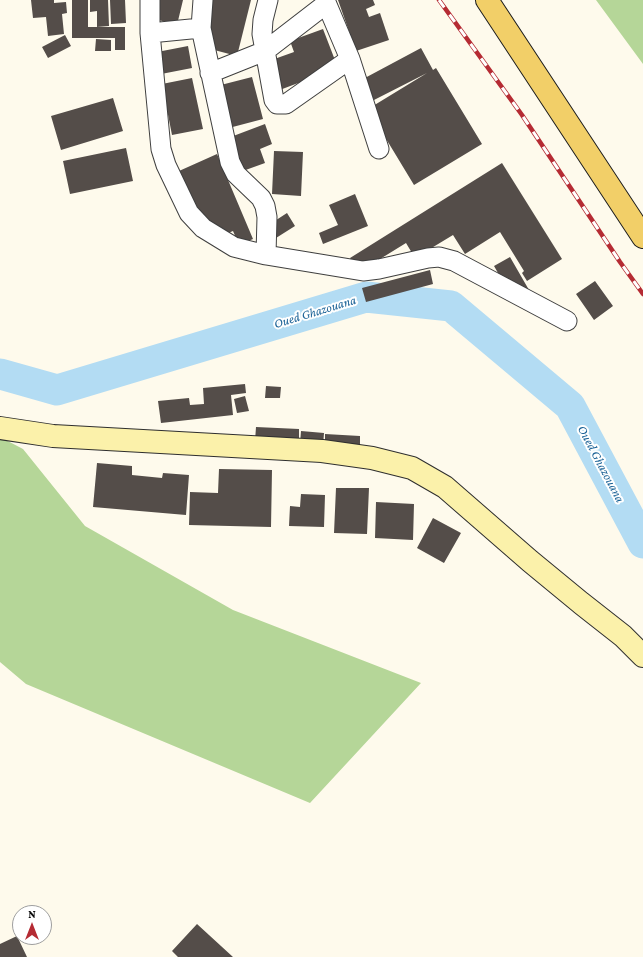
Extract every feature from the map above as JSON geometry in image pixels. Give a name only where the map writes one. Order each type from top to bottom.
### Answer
[{"type":"main road","points":[[487,0],[643,237]]},
{"type":"main road","points":[[0,428],[53,436],[322,451],[372,458],[412,468],[445,487],[530,561],[623,636],[643,656]]},
{"type":"street","points":[[150,0],[150,33],[161,149],[166,165],[189,213],[203,228],[234,247],[266,255],[363,271],[379,270],[428,258],[439,257],[454,261],[568,321]]},
{"type":"street","points":[[203,0],[201,28],[230,162],[236,174],[261,198],[265,206],[267,216],[266,255]]},
{"type":"street","points":[[268,0],[263,20],[262,34],[274,100],[278,104],[286,104],[350,59]]},
{"type":"street","points":[[210,73],[265,51],[326,2],[350,59],[379,149]]},
{"type":"street","points":[[150,33],[201,28]]},
{"type":"green space","points":[[596,0],[643,0],[643,64]]},
{"type":"green space","points":[[0,437],[23,449],[85,526],[233,610],[421,683],[310,803],[26,684],[0,662]]},
{"type":"building","points":[[31,0],[54,0],[54,3],[66,2],[67,13],[62,14],[64,34],[48,36],[46,17],[33,18]]},
{"type":"building","points":[[72,0],[88,0],[88,27],[125,27],[125,50],[115,50],[115,38],[72,38]]},
{"type":"building","points":[[90,0],[108,0],[109,26],[97,27],[97,11],[90,12]]},
{"type":"building","points":[[110,0],[125,0],[126,23],[111,24]]},
{"type":"building","points":[[156,0],[183,0],[177,25],[151,18]]},
{"type":"building","points":[[210,0],[251,0],[237,56],[199,46]]},
{"type":"building","points":[[338,0],[373,0],[375,5],[366,9],[369,17],[380,13],[389,40],[356,51]]},
{"type":"building","points":[[323,29],[338,68],[277,91],[266,62],[294,52],[290,41]]},
{"type":"building","points":[[65,35],[71,46],[48,58],[42,47]]},
{"type":"building","points":[[96,39],[111,40],[111,51],[95,51]]},
{"type":"building","points":[[188,46],[192,68],[156,75],[152,53]]},
{"type":"building","points":[[421,48],[433,70],[436,68],[482,144],[414,185],[368,109],[427,73],[374,100],[363,79]]},
{"type":"building","points":[[252,77],[263,119],[225,129],[213,87]]},
{"type":"building","points":[[192,78],[203,129],[172,135],[162,84]]},
{"type":"building","points":[[113,98],[123,131],[61,150],[51,116]]},
{"type":"building","points":[[265,124],[272,144],[260,149],[265,163],[240,172],[228,138]]},
{"type":"building","points":[[126,148],[133,181],[70,194],[63,161]]},
{"type":"building","points":[[274,151],[303,152],[301,196],[272,194]]},
{"type":"building","points":[[217,154],[253,239],[239,245],[233,231],[209,241],[179,171]]},
{"type":"building","points":[[502,163],[562,259],[527,281],[522,273],[524,271],[500,232],[465,254],[453,235],[415,258],[406,243],[359,272],[350,258]]},
{"type":"building","points":[[355,194],[368,226],[323,244],[319,233],[338,225],[329,205]]},
{"type":"building","points":[[287,213],[295,226],[276,238],[267,226]]},
{"type":"building","points":[[510,257],[529,290],[513,299],[494,266]]},
{"type":"building","points":[[430,270],[433,284],[366,302],[362,288]]},
{"type":"building","points":[[595,281],[613,306],[594,320],[576,294]]},
{"type":"building","points":[[245,384],[246,393],[231,395],[233,415],[161,423],[158,401],[189,398],[190,405],[204,404],[203,388]]},
{"type":"building","points":[[266,386],[281,387],[280,398],[265,398]]},
{"type":"building","points":[[245,396],[249,411],[237,413],[234,399]]},
{"type":"building","points":[[256,427],[299,429],[299,443],[255,441]]},
{"type":"building","points":[[301,431],[324,433],[323,446],[300,444]]},
{"type":"building","points":[[325,434],[360,436],[360,447],[325,445]]},
{"type":"building","points":[[97,463],[132,466],[132,475],[162,478],[163,473],[189,475],[186,515],[93,507]]},
{"type":"building","points":[[219,469],[272,470],[271,527],[189,525],[190,492],[218,493]]},
{"type":"building","points":[[336,488],[369,488],[367,534],[334,533]]},
{"type":"building","points":[[301,494],[325,495],[324,527],[289,526],[290,506],[300,507]]},
{"type":"building","points":[[376,502],[414,504],[413,540],[375,538]]},
{"type":"building","points":[[433,518],[461,533],[444,563],[417,548]]},
{"type":"building","points":[[197,924],[233,957],[178,957],[172,951]]},
{"type":"building","points":[[12,938],[12,945],[21,945],[27,957],[0,957],[0,944]]},
{"type":"waterway","name":"Oued Ghazouana","points":[[0,374],[57,390],[366,297],[451,306],[570,406],[643,543]]},
{"type":"railway","points":[[439,0],[522,115],[643,294]]}]
